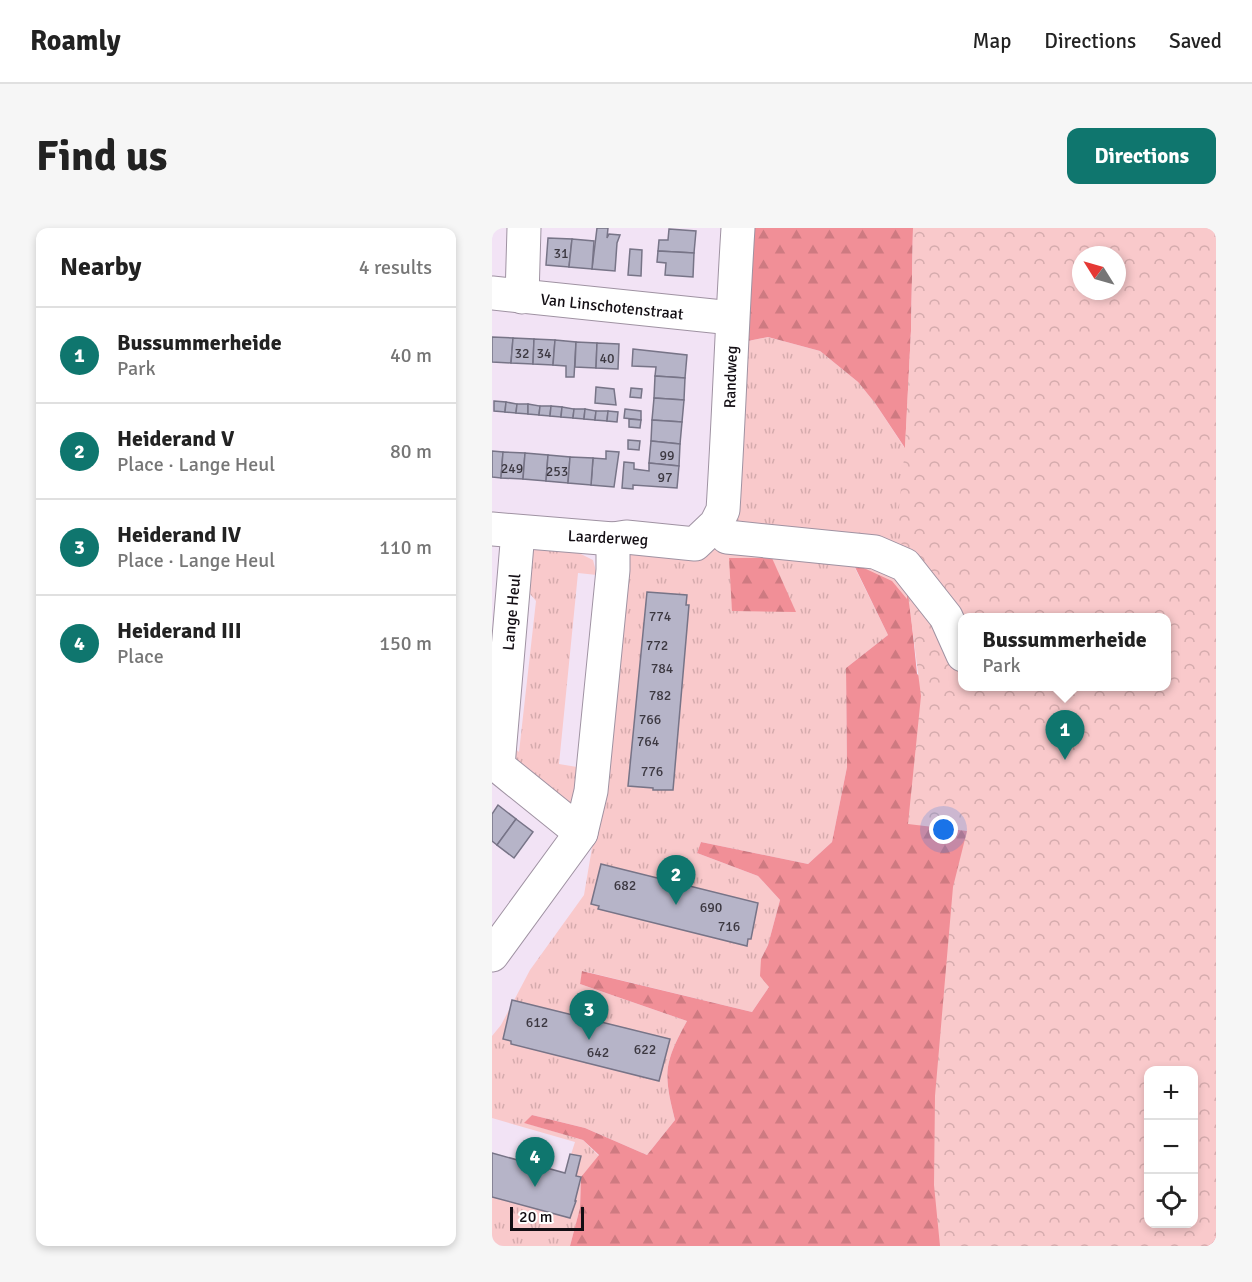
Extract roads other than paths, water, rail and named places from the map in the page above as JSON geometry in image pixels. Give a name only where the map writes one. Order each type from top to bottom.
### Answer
[{"type":"street","points":[[507,295],[524,228]]},
{"type":"street","name":"Randweg","points":[[718,530],[723,510],[738,228]]},
{"type":"street","name":"Van Linschotenstraat","points":[[507,295],[732,318]]},
{"type":"street","name":"Laarderweg","points":[[505,530],[695,544],[718,530]]},
{"type":"street","name":"Lange Heul","points":[[505,530],[498,766],[581,833]]},
{"type":"street","points":[[718,530],[875,552],[905,565],[946,617],[958,644]]},
{"type":"street","points":[[492,955],[581,833],[591,791],[613,570],[619,538]]},
{"type":"place","name":"Bussummerheide","points":[[1065,760]]},
{"type":"place","name":"Heiderand V","points":[[676,905]]},
{"type":"place","name":"Heiderand IV","points":[[589,1040]]},
{"type":"place","name":"Heiderand III","points":[[535,1187]]}]
